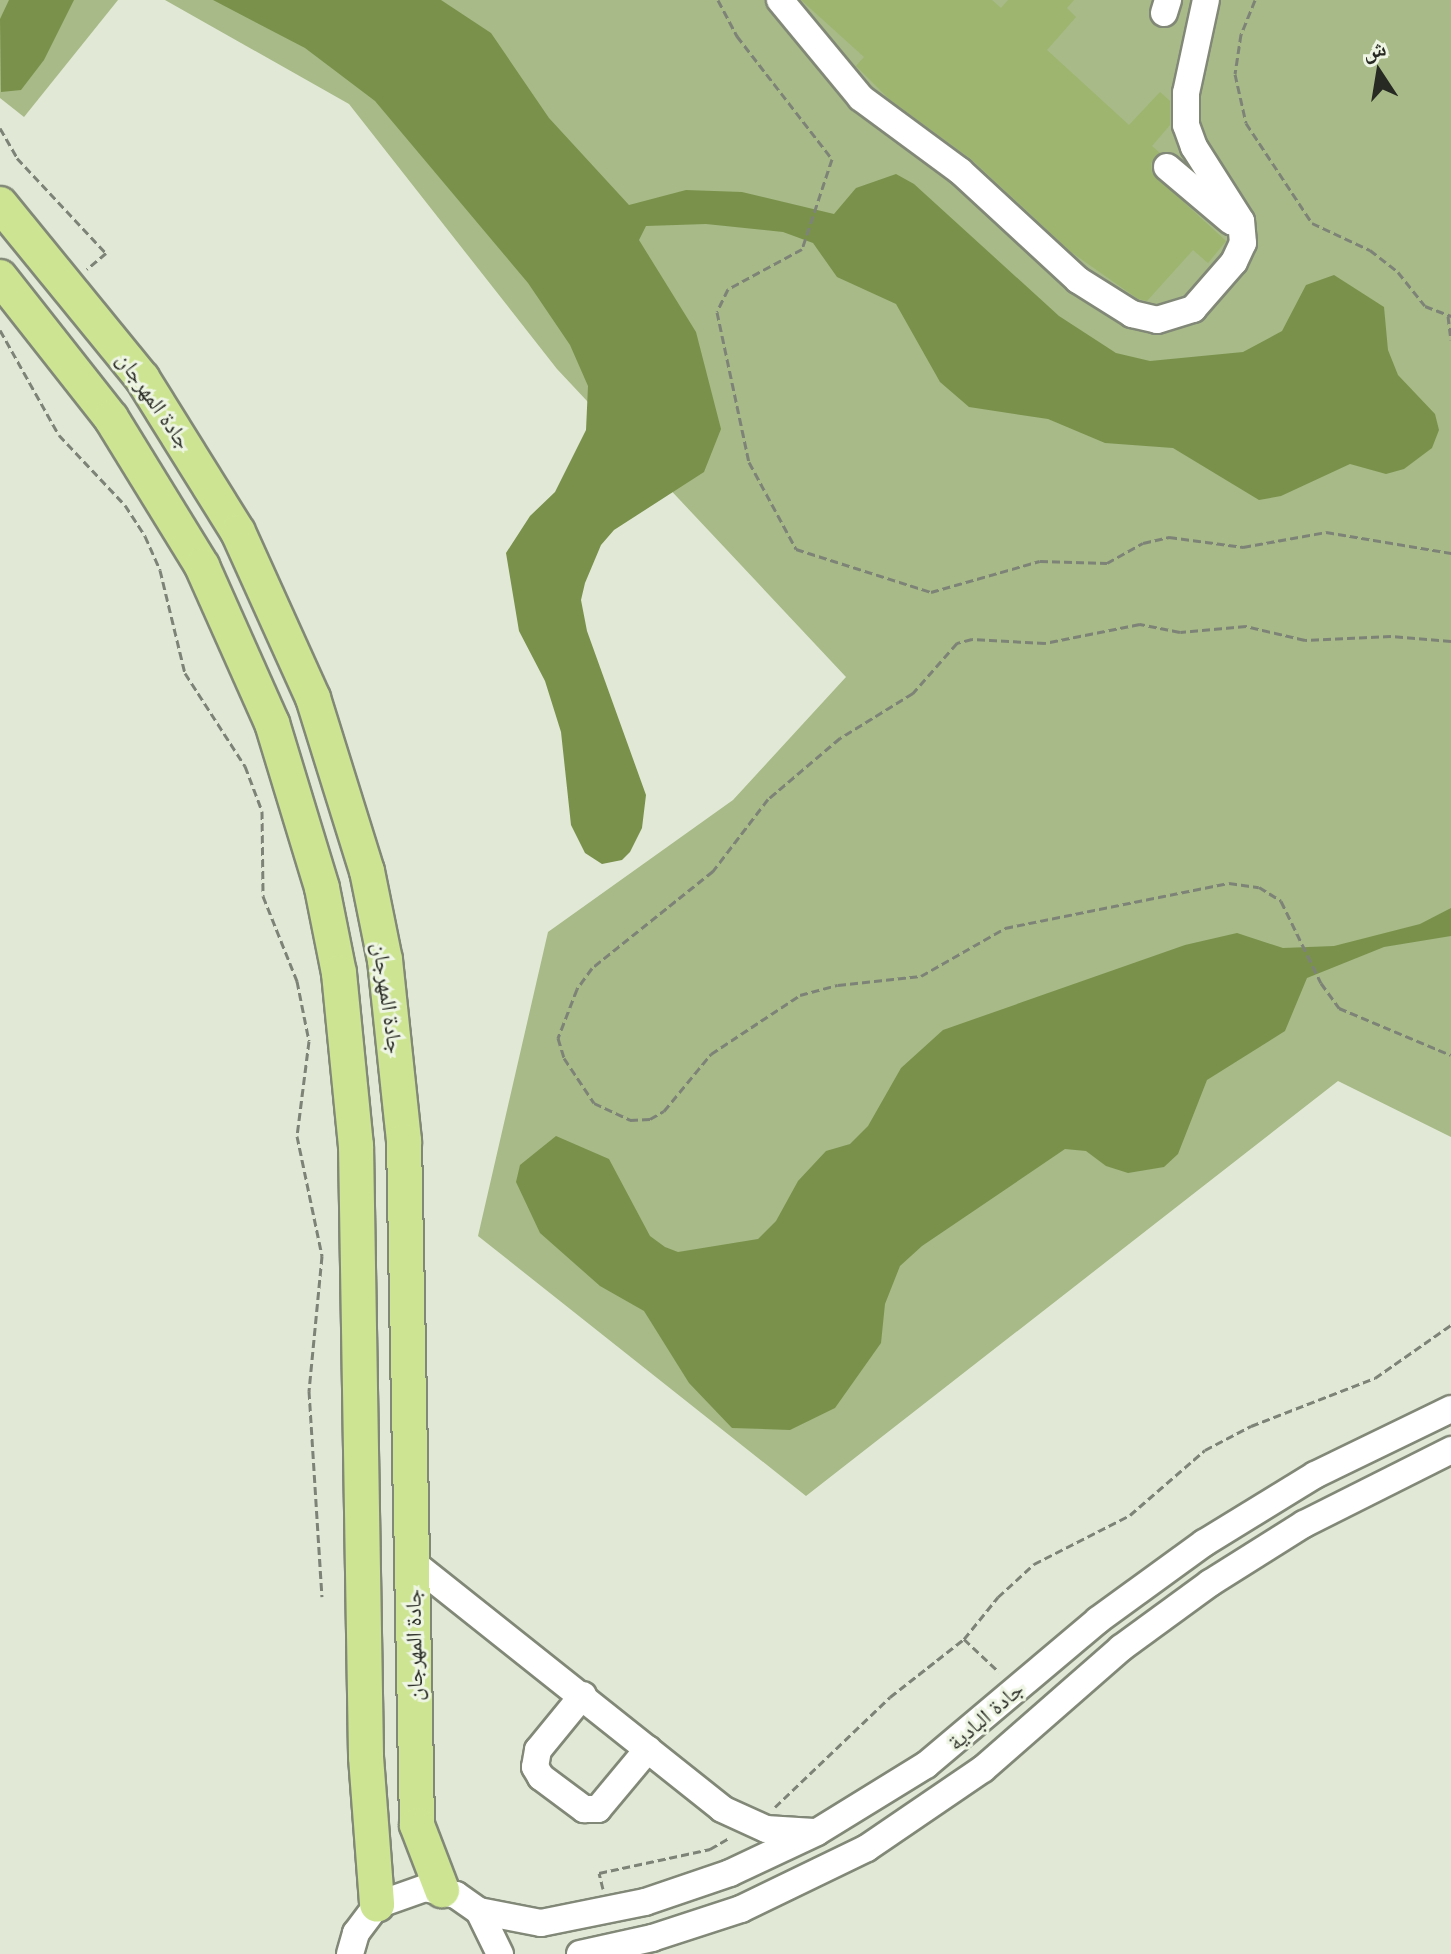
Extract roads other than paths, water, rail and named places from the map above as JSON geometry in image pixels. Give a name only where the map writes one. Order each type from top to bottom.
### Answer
[{"type":"main road","name":"جادة المهرجان","points":[[0,204],[69,284],[151,390],[238,532],[313,698],[363,857],[385,960],[404,1141],[417,1825],[442,1890]]},
{"type":"main road","points":[[0,277],[111,418],[202,566],[272,723],[322,888],[342,1001],[356,1145],[366,1757],[377,1905]]},
{"type":"street","points":[[780,0],[861,98],[960,171],[1078,280],[1132,314],[1169,319],[1193,309],[1234,262],[1243,231],[1186,125],[1186,93],[1206,0]]},
{"type":"street","points":[[1167,167],[1243,231]]},
{"type":"street","name":"جادة البادية","points":[[442,1890],[479,1911],[541,1923],[644,1902],[730,1873],[817,1832],[926,1765],[1015,1688],[1150,1580],[1226,1529],[1315,1475],[1451,1409]]},
{"type":"street","name":"جادة البادية","points":[[580,1954],[727,1914],[867,1848],[983,1769],[1121,1648],[1210,1583],[1304,1524],[1451,1450]]},
{"type":"street","points":[[412,1562],[583,1695],[708,1800],[751,1825],[817,1832]]},
{"type":"street","points":[[583,1695],[535,1755],[541,1777],[584,1809],[598,1809],[648,1749]]},
{"type":"street","points":[[349,1953],[365,1917],[377,1905],[408,1890],[442,1890]]},
{"type":"street","points":[[479,1911],[500,1954]]}]
